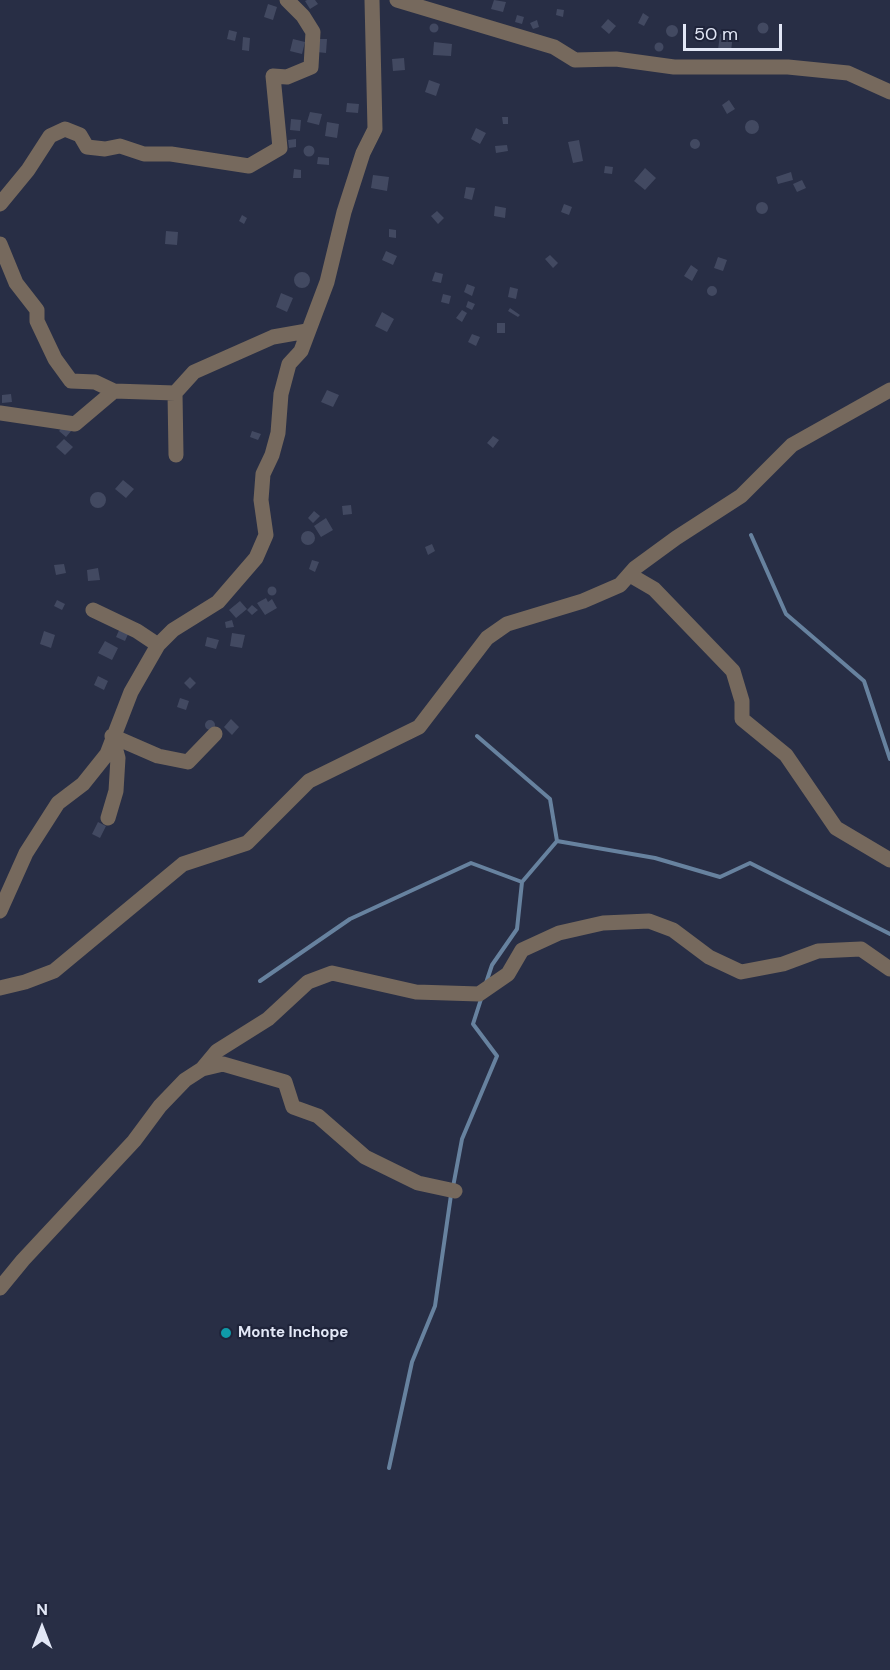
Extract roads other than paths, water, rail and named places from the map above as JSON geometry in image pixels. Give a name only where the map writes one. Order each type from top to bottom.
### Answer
[{"type":"street","points":[[0,204],[28,170],[50,136],[64,129],[80,135],[87,147],[105,149],[120,146],[144,154],[171,154],[249,166],[280,148],[273,76],[287,77],[311,67],[313,32],[303,16],[287,0]]},
{"type":"street","points":[[0,910],[26,854],[58,803],[83,784],[107,754],[112,736],[131,692],[158,645],[174,630],[218,602],[256,558],[266,535],[261,500],[263,474],[278,433],[281,394],[289,364],[301,351],[327,282],[344,212],[363,153],[375,129],[372,0]]},
{"type":"street","points":[[397,0],[526,37],[554,47],[575,60],[616,59],[674,67],[788,67],[836,71],[848,73],[890,92]]},
{"type":"street","points":[[0,244],[16,283],[38,310],[37,321],[55,359],[70,381],[95,382],[114,391],[175,393]]},
{"type":"street","points":[[176,455],[175,393],[194,372],[273,337],[307,331]]},
{"type":"street","points":[[0,988],[25,982],[54,970],[183,864],[247,843],[309,781],[419,727],[488,638],[507,624],[584,601],[620,585],[676,538],[741,496],[792,445],[890,390]]},
{"type":"street","points":[[0,413],[75,424],[114,391]]},
{"type":"street","points":[[630,575],[654,589],[734,671],[742,700],[742,719],[786,755],[836,828],[890,860]]},
{"type":"street","points":[[93,610],[137,631],[158,645]]},
{"type":"street","points":[[112,736],[158,756],[189,762],[215,734]]},
{"type":"street","points":[[108,818],[116,791],[118,758],[112,736]]},
{"type":"street","points":[[202,1069],[217,1051],[268,1019],[308,982],[332,972],[416,992],[447,991],[479,994],[508,975],[522,950],[559,933],[603,923],[649,921],[673,930],[709,957],[741,972],[783,964],[818,951],[861,949],[890,969]]},
{"type":"street","points":[[0,1288],[23,1260],[134,1141],[160,1106],[184,1080],[202,1069],[223,1064],[285,1082],[293,1107],[318,1116],[365,1157],[418,1183],[454,1191]]},
{"type":"waterway","points":[[751,535],[786,614],[864,681],[890,759]]},
{"type":"waterway","points":[[477,736],[550,799],[557,841],[655,858],[720,877],[750,863],[890,934]]},
{"type":"waterway","points":[[260,981],[350,919],[471,863],[522,882],[557,841]]},
{"type":"waterway","points":[[486,983],[492,965],[517,929],[522,882]]},
{"type":"waterway","points":[[453,1187],[462,1139],[497,1056],[473,1024],[482,996]]},
{"type":"waterway","points":[[389,1468],[412,1362],[435,1306],[451,1195]]},
{"type":"place","name":"Monte Inchope","points":[[226,1333]]}]
